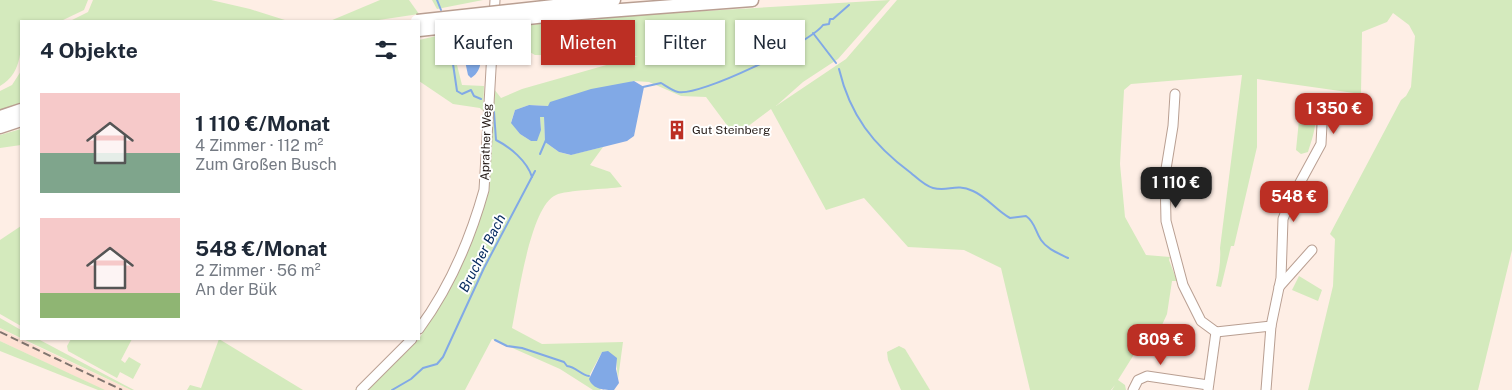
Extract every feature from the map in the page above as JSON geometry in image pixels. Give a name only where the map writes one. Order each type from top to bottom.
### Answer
[{"type":"highway","points":[[420,30],[614,0]]},
{"type":"highway","points":[[420,21],[555,10],[746,0]]},
{"type":"highway","points":[[0,117],[20,110]]},
{"type":"highway","points":[[0,127],[20,120]]},
{"type":"street","name":"Aprather Weg","points":[[420,327],[456,268],[472,229],[484,190],[495,0]]},
{"type":"street","points":[[1175,94],[1172,133],[1164,176],[1166,221],[1186,292],[1201,321],[1216,332],[1271,326]]},
{"type":"street","points":[[1266,390],[1271,326],[1279,287],[1283,219],[1290,201],[1321,144],[1323,104]]},
{"type":"street","points":[[1279,287],[1312,250]]},
{"type":"street","points":[[1282,255],[1299,265]]},
{"type":"street","points":[[1133,390],[1138,380],[1147,376],[1208,387],[1216,332]]},
{"type":"street","points":[[360,390],[411,340]]},
{"type":"shaded area","points":[[0,328],[20,340],[131,390],[104,390],[0,341]]},
{"type":"green space","points":[[0,0],[88,0],[84,10],[63,20],[20,20],[20,58],[8,80],[0,86]]},
{"type":"green space","points":[[93,0],[211,0],[250,9],[285,20],[72,20],[88,12]]},
{"type":"green space","points":[[380,0],[409,0],[419,14],[379,20],[332,20]]},
{"type":"green space","points":[[432,0],[483,0],[437,9]]},
{"type":"green space","points":[[890,0],[838,59],[803,82],[776,106],[846,59],[897,0],[1512,0],[1512,250],[1478,390],[1308,390],[1333,286],[1335,239],[1330,234],[1401,100],[1406,96],[1411,87],[1415,36],[1409,25],[1393,13],[1387,22],[1362,32],[1361,94],[1257,79],[1257,147],[1234,246],[1231,246],[1221,287],[1216,286],[1220,267],[1220,248],[1242,75],[1131,84],[1124,90],[1120,164],[1125,217],[1146,255],[1170,257],[1169,260],[1177,281],[1172,281],[1167,314],[1162,325],[1138,348],[1118,380],[1125,385],[1126,390],[1112,390],[1115,385],[1111,390],[1030,390],[1001,268],[964,250],[908,247],[864,198],[826,210],[771,109],[735,136],[706,97],[681,96],[649,82],[634,81],[548,106],[529,105],[515,110],[511,122],[520,134],[531,141],[541,130],[540,117],[544,116],[545,142],[559,152],[570,155],[603,147],[590,165],[610,172],[622,187],[561,193],[547,203],[539,216],[526,255],[512,328],[542,344],[623,342],[618,379],[616,358],[602,352],[589,376],[601,390],[593,390],[560,369],[492,339],[465,390],[355,390],[380,365],[376,382],[420,340],[456,276],[474,234],[494,89],[501,98],[522,89],[606,65],[635,65],[635,57],[638,56],[635,56],[635,20],[583,20],[636,15]]},
{"type":"green space","points":[[541,24],[541,55],[531,53],[531,25]]},
{"type":"green space","points":[[435,36],[435,65],[457,65],[462,85],[484,86],[483,111],[480,108],[453,104],[420,82],[420,40]]},
{"type":"green space","points":[[20,73],[20,105],[0,111],[0,91],[12,85]]},
{"type":"green space","points":[[1311,99],[1316,118],[1315,125],[1308,152],[1301,154],[1296,150],[1300,110],[1306,100]]},
{"type":"green space","points":[[20,129],[20,145],[0,148],[0,135]]},
{"type":"green space","points":[[20,227],[20,325],[0,314],[0,240]]},
{"type":"green space","points":[[1299,276],[1322,290],[1318,301],[1292,290]]},
{"type":"green space","points":[[0,318],[20,329],[20,338],[0,328]]},
{"type":"green space","points":[[25,340],[40,340],[134,390]]},
{"type":"green space","points":[[70,340],[131,340],[121,360],[125,363],[129,357],[141,364],[133,379],[120,372],[117,378],[68,351],[67,346]]},
{"type":"green space","points":[[219,340],[221,340],[303,390],[187,390],[190,385],[201,388]]},
{"type":"green space","points":[[0,341],[105,390],[98,390],[0,351]]},
{"type":"green space","points":[[899,346],[905,349],[930,390],[901,390],[888,360],[887,352]]},
{"type":"water","points":[[466,65],[480,65],[471,78],[468,75]]},
{"type":"water","points":[[634,81],[644,87],[634,136],[627,141],[571,155],[559,152],[545,142],[544,117],[540,117],[541,130],[537,141],[531,141],[520,134],[511,123],[515,110],[529,105],[548,106],[550,102],[591,89]]},
{"type":"water","points":[[608,351],[617,358],[616,369],[619,383],[614,390],[596,387],[589,379],[602,352]]},
{"type":"waterway","name":"Brucher Bach","points":[[437,0],[441,10]]},
{"type":"waterway","points":[[643,87],[661,83],[678,92],[690,91],[730,78],[798,44],[823,25],[829,24],[830,19],[833,19],[849,5]]},
{"type":"waterway","points":[[813,33],[836,63]]},
{"type":"waterway","name":"Brucher Bach","points":[[453,65],[457,91],[462,94],[471,90],[474,96],[481,99]]},
{"type":"waterway","points":[[839,69],[850,101],[865,128],[885,151],[921,182],[939,189],[967,189],[983,197],[1010,218],[1026,216],[1035,227],[1043,243],[1068,258]]},
{"type":"waterway","name":"Brucher Bach","points":[[494,112],[496,140],[507,146],[517,155],[526,165],[532,177]]},
{"type":"waterway","points":[[540,154],[546,140]]},
{"type":"waterway","name":"Brucher Bach","points":[[392,390],[411,379],[423,368],[437,364],[443,357],[484,268],[535,171]]},
{"type":"waterway","points":[[495,340],[507,346],[522,348],[564,362],[567,366],[589,376]]},
{"type":"railway","points":[[0,332],[122,390]]},
{"type":"place","name":"Gut Steinberg","points":[[677,130]]}]
